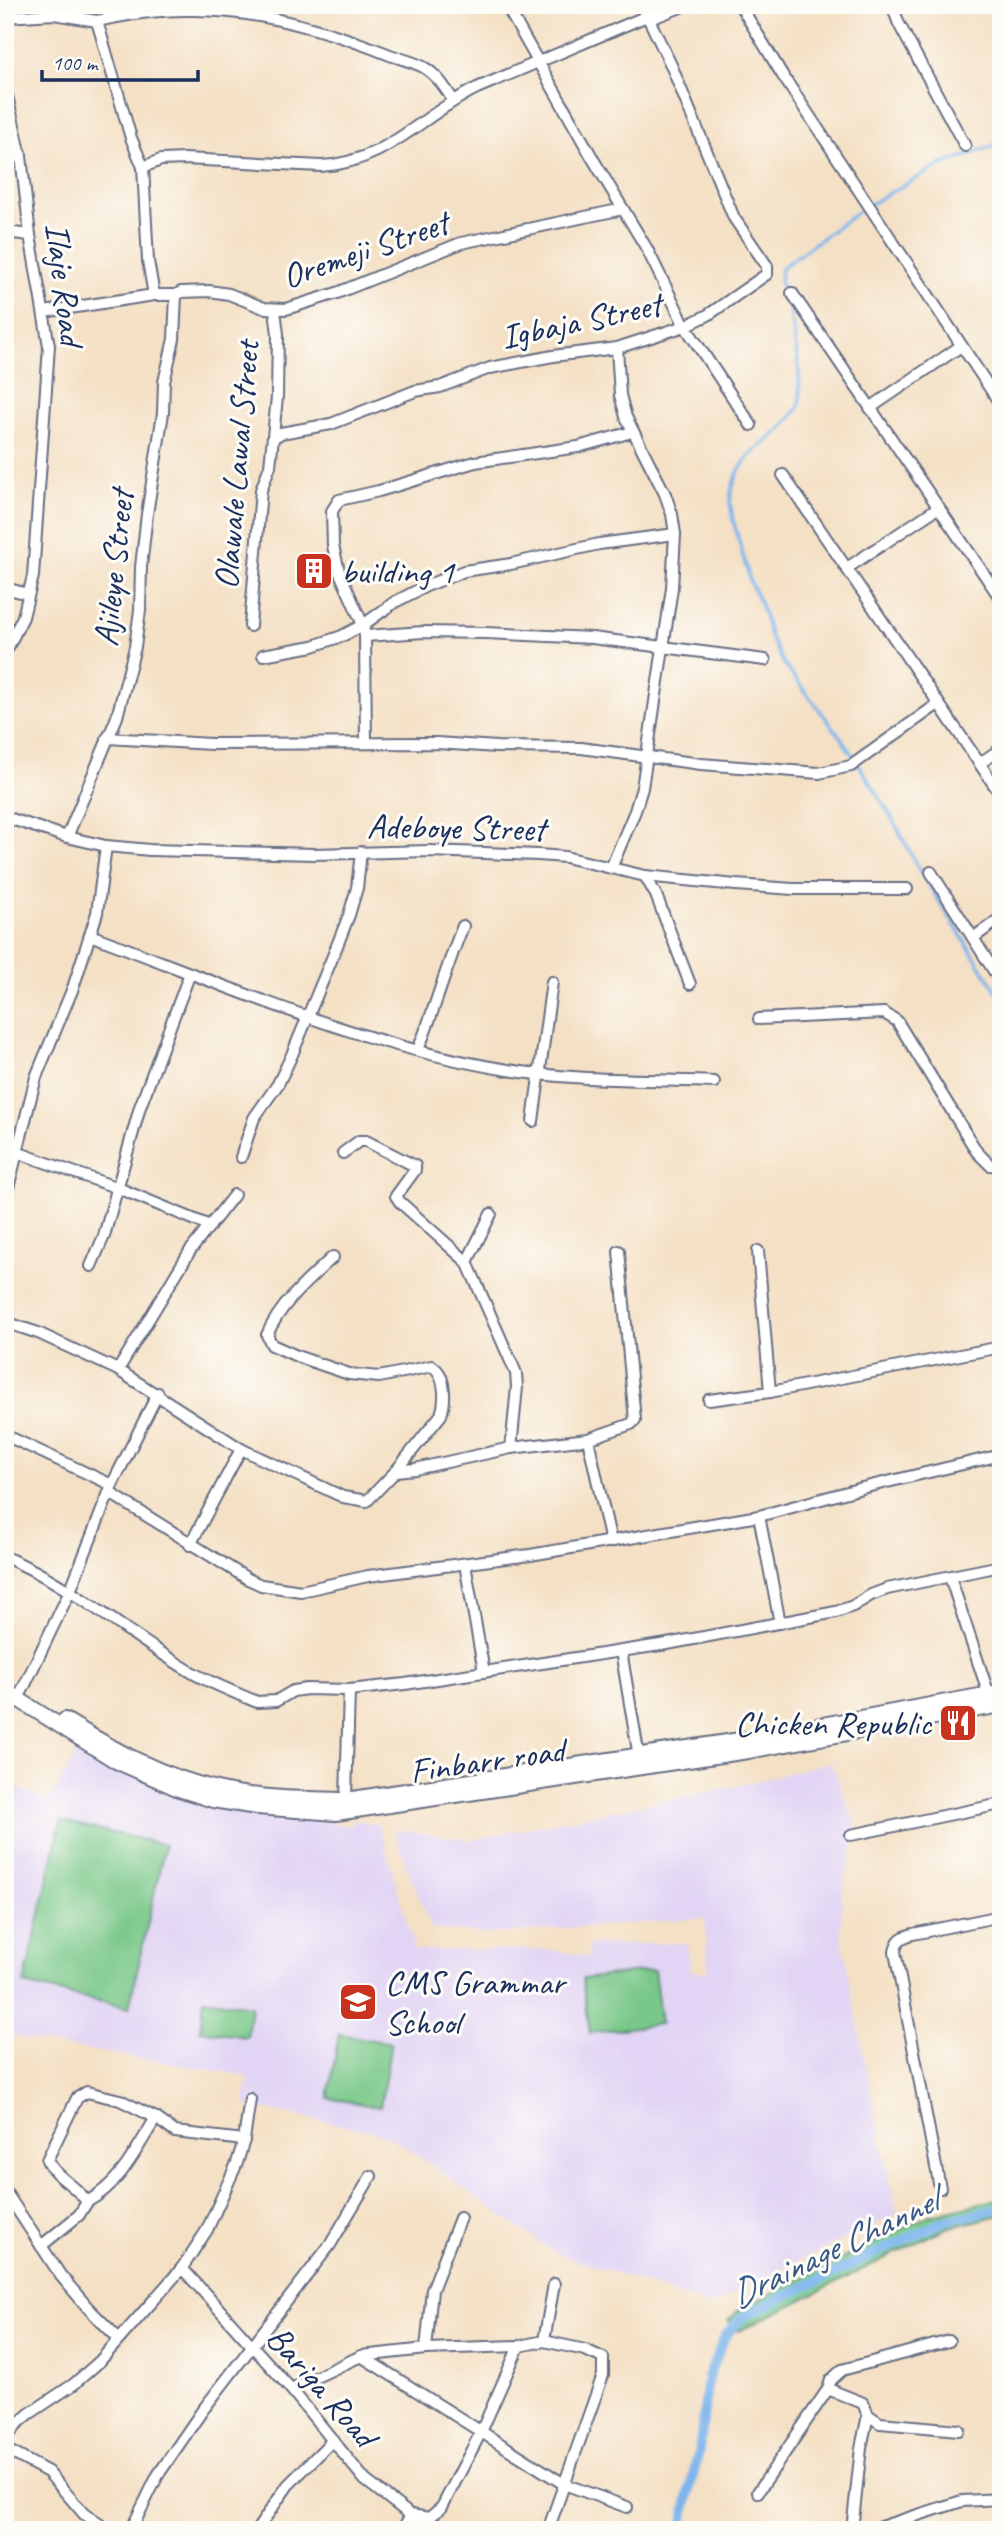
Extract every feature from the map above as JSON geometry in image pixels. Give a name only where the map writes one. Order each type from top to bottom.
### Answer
[{"type":"main road","name":"Finbarr road","points":[[5,1681],[122,1753],[153,1768],[216,1789],[294,1799],[346,1800],[907,1717]]},
{"type":"main road","name":"Finbarr road","points":[[5,1691],[116,1761],[179,1789],[213,1800],[257,1808],[336,1813],[642,1768],[997,1697]]},
{"type":"street","points":[[506,5],[647,249],[685,326],[751,425]]},
{"type":"street","points":[[143,167],[161,160],[185,159],[321,166],[341,164],[381,151],[453,100],[644,10],[655,18],[685,5]]},
{"type":"street","points":[[740,5],[783,76],[1001,405]]},
{"type":"street","points":[[892,5],[899,24],[965,146]]},
{"type":"street","points":[[5,17],[54,14],[97,21],[141,13],[213,8],[305,26],[358,41],[423,67],[438,78],[453,100]]},
{"type":"street","name":"Igbaja Street","points":[[273,438],[281,432],[331,425],[415,391],[440,387],[490,369],[553,356],[617,348],[685,326],[708,315],[768,270],[734,218],[671,65],[644,10]]},
{"type":"street","points":[[97,21],[131,138],[143,167],[148,261],[154,295]]},
{"type":"street","name":"Ilaje Road","points":[[5,86],[21,156],[30,235],[49,346],[33,576],[23,617],[5,653]]},
{"type":"street","name":"Oremeji Street","points":[[44,312],[154,295],[176,295],[181,292],[219,292],[275,310],[337,293],[461,243],[623,209]]},
{"type":"street","points":[[5,232],[30,235]]},
{"type":"street","points":[[792,293],[1001,598]]},
{"type":"street","name":"Ajileye Street","points":[[66,837],[117,717],[135,647],[145,527],[163,413],[164,382],[174,339],[176,295]]},
{"type":"street","name":"Olawale Lawal Street","points":[[250,625],[261,490],[270,466],[273,438],[278,364],[275,310]]},
{"type":"street","points":[[870,408],[961,346]]},
{"type":"street","points":[[611,868],[642,788],[673,588],[675,534],[665,494],[632,432],[620,395],[617,348]]},
{"type":"street","points":[[366,743],[364,630],[339,571],[333,546],[332,511],[339,500],[475,462],[578,447],[632,432]]},
{"type":"street","points":[[783,475],[1001,795]]},
{"type":"street","points":[[847,568],[939,507]]},
{"type":"street","points":[[364,630],[406,597],[464,571],[511,564],[599,544],[675,534]]},
{"type":"street","points":[[990,581],[1001,573]]},
{"type":"street","points":[[5,588],[28,594]]},
{"type":"street","points":[[263,655],[313,646],[364,630],[592,638],[765,660]]},
{"type":"street","points":[[107,738],[211,744],[437,743],[581,748],[646,758],[819,774],[851,766],[938,704]]},
{"type":"street","points":[[980,763],[1001,749]]},
{"type":"street","name":"Adeboye Street","points":[[5,817],[66,837],[106,846],[150,850],[314,854],[429,851],[565,857],[645,876],[793,889],[907,889]]},
{"type":"street","points":[[5,1200],[11,1150],[36,1077],[73,988],[90,935],[101,889],[106,846]]},
{"type":"street","points":[[241,1157],[254,1118],[278,1084],[291,1058],[349,915],[361,852]]},
{"type":"street","points":[[932,872],[1001,982]]},
{"type":"street","points":[[645,876],[656,895],[690,984]]},
{"type":"street","points":[[973,938],[1001,918]]},
{"type":"street","points":[[418,1050],[463,926]]},
{"type":"street","points":[[90,935],[307,1017],[464,1062],[540,1074],[713,1082]]},
{"type":"street","points":[[91,1266],[104,1236],[140,1107],[190,973]]},
{"type":"street","points":[[533,1121],[552,982]]},
{"type":"street","points":[[759,1019],[884,1013],[891,1016],[897,1021],[977,1152],[990,1165],[1001,1166]]},
{"type":"street","points":[[343,1153],[359,1141],[366,1141],[411,1162],[415,1170],[396,1196],[467,1262],[516,1373],[511,1448]]},
{"type":"street","points":[[11,1150],[118,1188],[210,1226]]},
{"type":"street","points":[[118,1370],[190,1251],[233,1195]]},
{"type":"street","points":[[467,1262],[491,1214]]},
{"type":"street","points":[[396,1471],[511,1448],[588,1439],[631,1424],[635,1420],[619,1251]]},
{"type":"street","points":[[758,1251],[770,1392]]},
{"type":"street","points":[[5,1322],[38,1333],[118,1370],[158,1393],[241,1449],[323,1488],[367,1502],[396,1471],[440,1415],[444,1406],[442,1380],[432,1366],[379,1377],[356,1376],[272,1345],[267,1339],[274,1322],[298,1292],[333,1257]]},
{"type":"street","points":[[709,1400],[770,1392],[1001,1347]]},
{"type":"street","points":[[21,1693],[70,1591],[111,1489],[158,1393]]},
{"type":"street","points":[[5,1435],[111,1489],[190,1545],[261,1585],[301,1591],[368,1576],[611,1542],[759,1516],[1001,1455]]},
{"type":"street","points":[[588,1439],[611,1542]]},
{"type":"street","points":[[190,1545],[241,1449]]},
{"type":"street","points":[[759,1516],[780,1623]]},
{"type":"street","points":[[5,1557],[34,1569],[70,1591],[195,1674],[257,1702],[276,1701],[293,1691],[349,1690],[484,1672],[780,1623],[836,1612],[887,1589],[1001,1566]]},
{"type":"street","points":[[465,1564],[484,1672]]},
{"type":"street","points":[[950,1577],[997,1697]]},
{"type":"street","points":[[621,1651],[639,1756]]},
{"type":"street","points":[[346,1800],[349,1690]]},
{"type":"street","points":[[851,1835],[1001,1804]]},
{"type":"street","points":[[940,2188],[904,2009],[896,1943],[913,1934],[1001,1916]]},
{"type":"street","points":[[87,2202],[82,2194],[52,2169],[47,2160],[77,2098],[87,2092],[120,2100],[156,2118],[175,2132],[244,2140]]},
{"type":"street","points":[[5,2440],[16,2425],[74,2385],[100,2361],[181,2268],[207,2230],[237,2163],[244,2140],[250,2099]]},
{"type":"street","points":[[41,2246],[79,2215],[87,2202],[106,2191],[121,2175],[156,2118]]},
{"type":"street","points":[[131,2530],[158,2475],[202,2411],[330,2245],[371,2176]]},
{"type":"street","points":[[5,2192],[75,2292],[119,2339]]},
{"type":"street","points":[[426,2348],[432,2290],[460,2218]]},
{"type":"street","name":"Bariga Road","points":[[181,2268],[291,2389],[365,2480],[430,2530]]},
{"type":"street","points":[[544,2341],[554,2284]]},
{"type":"street","points":[[291,2389],[361,2356],[426,2348],[519,2346],[544,2341],[585,2350],[603,2358],[603,2375],[548,2530]]},
{"type":"street","points":[[758,2492],[828,2389],[831,2380],[842,2370],[949,2341]]},
{"type":"street","points":[[402,2530],[411,2515],[429,2518],[442,2507],[481,2432],[519,2346]]},
{"type":"street","points":[[361,2356],[564,2484],[627,2507]]},
{"type":"street","points":[[828,2389],[863,2403],[868,2415],[880,2423],[959,2430]]},
{"type":"street","points":[[852,2530],[861,2448],[868,2415]]},
{"type":"street","points":[[257,2530],[288,2485],[333,2440]]},
{"type":"street","points":[[5,2449],[48,2472],[84,2514],[108,2530]]},
{"type":"street","points":[[871,2530],[962,2501],[1001,2500]]},
{"type":"shaded area","name":"CMS Grammar School","points":[[82,1744],[310,1815],[320,1821],[349,1826],[356,1820],[379,1825],[415,1950],[555,1950],[587,1957],[589,1945],[687,1943],[691,1971],[708,1973],[705,1918],[486,1934],[432,1929],[394,1829],[470,1840],[737,1786],[831,1762],[857,1829],[842,1894],[841,1934],[870,2090],[897,2214],[768,2275],[712,2306],[553,2252],[400,2143],[375,2132],[245,2105],[248,2076],[28,2040],[5,2032],[5,1782],[48,1802]]},
{"type":"green space","points":[[61,1821],[165,1845],[129,2008],[24,1984]]},
{"type":"green space","points":[[654,1970],[661,2024],[590,2033],[582,1979]]},
{"type":"green space","points":[[204,1999],[251,2006],[247,2037],[200,2030]]},
{"type":"green space","points":[[339,2034],[391,2043],[380,2107],[328,2098]]},
{"type":"green space","points":[[1001,2198],[1001,2215],[946,2228],[739,2331],[728,2321],[740,2309],[928,2216]]},
{"type":"waterway","points":[[1001,143],[941,165],[882,197],[781,268],[780,281],[790,310],[799,369],[800,402],[798,409],[779,431],[749,456],[739,470],[730,502],[751,584],[761,605],[771,639],[784,664],[842,739],[897,827],[918,868],[1001,998]]},
{"type":"waterway","name":"Drainage Channel","points":[[681,2530],[700,2445],[708,2377],[725,2336],[744,2316],[944,2221],[1001,2208]]},
{"type":"place","name":"building 1","points":[[314,571]]},
{"type":"place","name":"Chicken Republic","points":[[958,1723]]},
{"type":"place","name":"CMS Grammar School","points":[[358,2002]]}]
